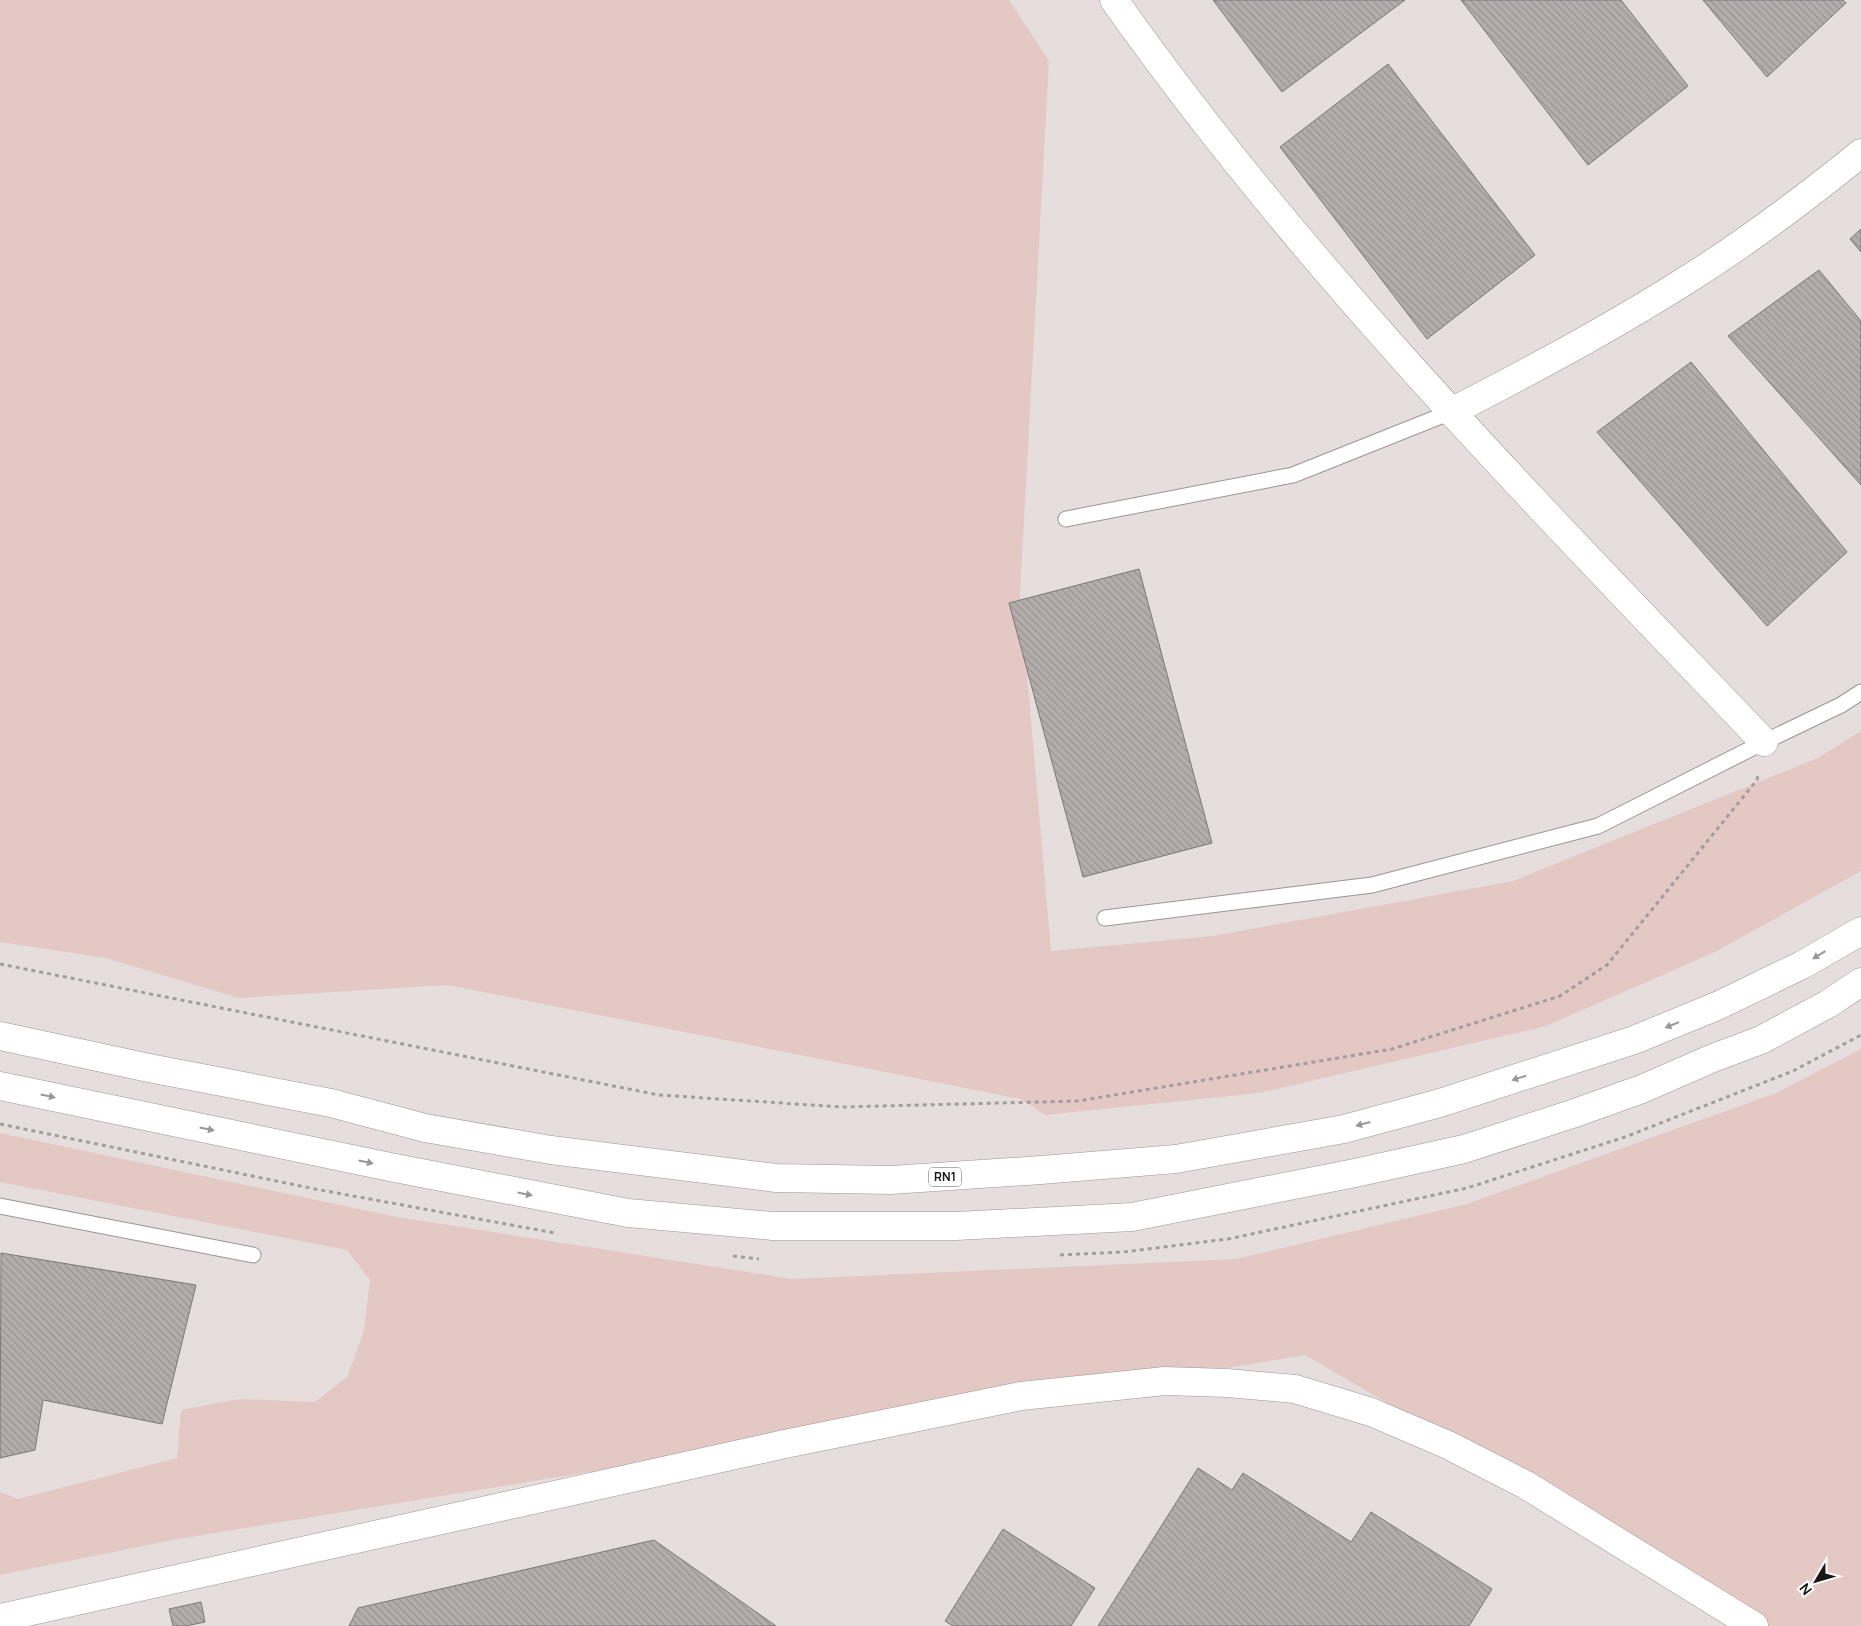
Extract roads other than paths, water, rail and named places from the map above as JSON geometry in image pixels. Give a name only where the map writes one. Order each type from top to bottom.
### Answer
[{"type":"main road","points":[[1114,0],[1164,71],[1306,248],[1451,412],[1764,742]]},
{"type":"main road","points":[[1451,412],[1548,362],[1695,275],[1813,191],[1861,153]]},
{"type":"main road","name":"RN1","points":[[0,1036],[149,1068],[331,1102],[425,1128],[551,1150],[776,1178],[891,1180],[1176,1159],[1344,1129],[1440,1103],[1634,1040],[1717,1006],[1777,978],[1861,931]]},
{"type":"main road","points":[[0,1086],[399,1169],[628,1213],[773,1226],[956,1226],[1132,1217],[1355,1173],[1464,1149],[1642,1089],[1713,1058],[1761,1040],[1828,1004],[1861,982]]},
{"type":"main road","points":[[0,1618],[785,1444],[1011,1398],[1165,1381],[1227,1383],[1295,1389],[1380,1416],[1448,1445],[1526,1485],[1754,1626]]},
{"type":"lane","points":[[1066,519],[1292,475],[1451,412]]},
{"type":"lane","points":[[1105,918],[1372,885],[1598,826],[1841,705],[1861,692]]},
{"type":"lane","points":[[0,1206],[253,1255]]}]
